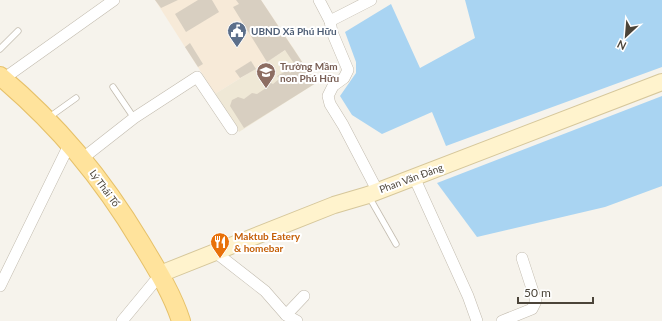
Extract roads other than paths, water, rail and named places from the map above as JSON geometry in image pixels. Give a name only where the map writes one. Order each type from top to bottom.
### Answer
[{"type":"main road","name":"Lý Thái Tổ","points":[[2,77],[31,103],[83,158],[124,214],[160,274],[182,321]]},
{"type":"street","points":[[2,77],[114,0]]},
{"type":"street","points":[[319,0],[330,21],[332,32],[348,70],[348,75],[332,86],[328,96],[330,104],[343,125],[372,192]]},
{"type":"street","points":[[330,21],[370,0]]},
{"type":"street","points":[[83,158],[134,118],[197,77],[232,128]]},
{"type":"street","name":"Phan Văn Đáng","points":[[122,321],[160,274],[334,205],[414,177],[662,82]]},
{"type":"street","points":[[0,286],[70,143]]},
{"type":"street","points":[[414,177],[468,296],[477,321]]},
{"type":"street","points":[[215,252],[265,290],[286,315],[297,321]]},
{"type":"street","points":[[502,321],[532,309],[535,306],[536,301],[522,258]]},
{"type":"street","points":[[286,315],[304,296]]},
{"type":"lane","points":[[0,49],[18,31]]},
{"type":"lane","points":[[113,87],[134,118]]},
{"type":"lane","points":[[47,119],[76,98]]},
{"type":"lane","points":[[372,192],[396,244]]},
{"type":"water","points":[[465,0],[662,0],[662,67],[446,146],[432,112],[382,134],[352,115],[340,96],[356,73],[356,62],[345,32],[391,4],[420,68],[475,38]]},
{"type":"water","points":[[662,96],[662,186],[605,207],[477,237],[437,183]]},
{"type":"place","name":"UBND Xã Phú Hữu","points":[[237,48]]},
{"type":"place","name":"Trường Mầm non Phú Hữu","points":[[266,89]]},
{"type":"place","name":"Maktub Eatery & homebar","points":[[220,259]]}]
